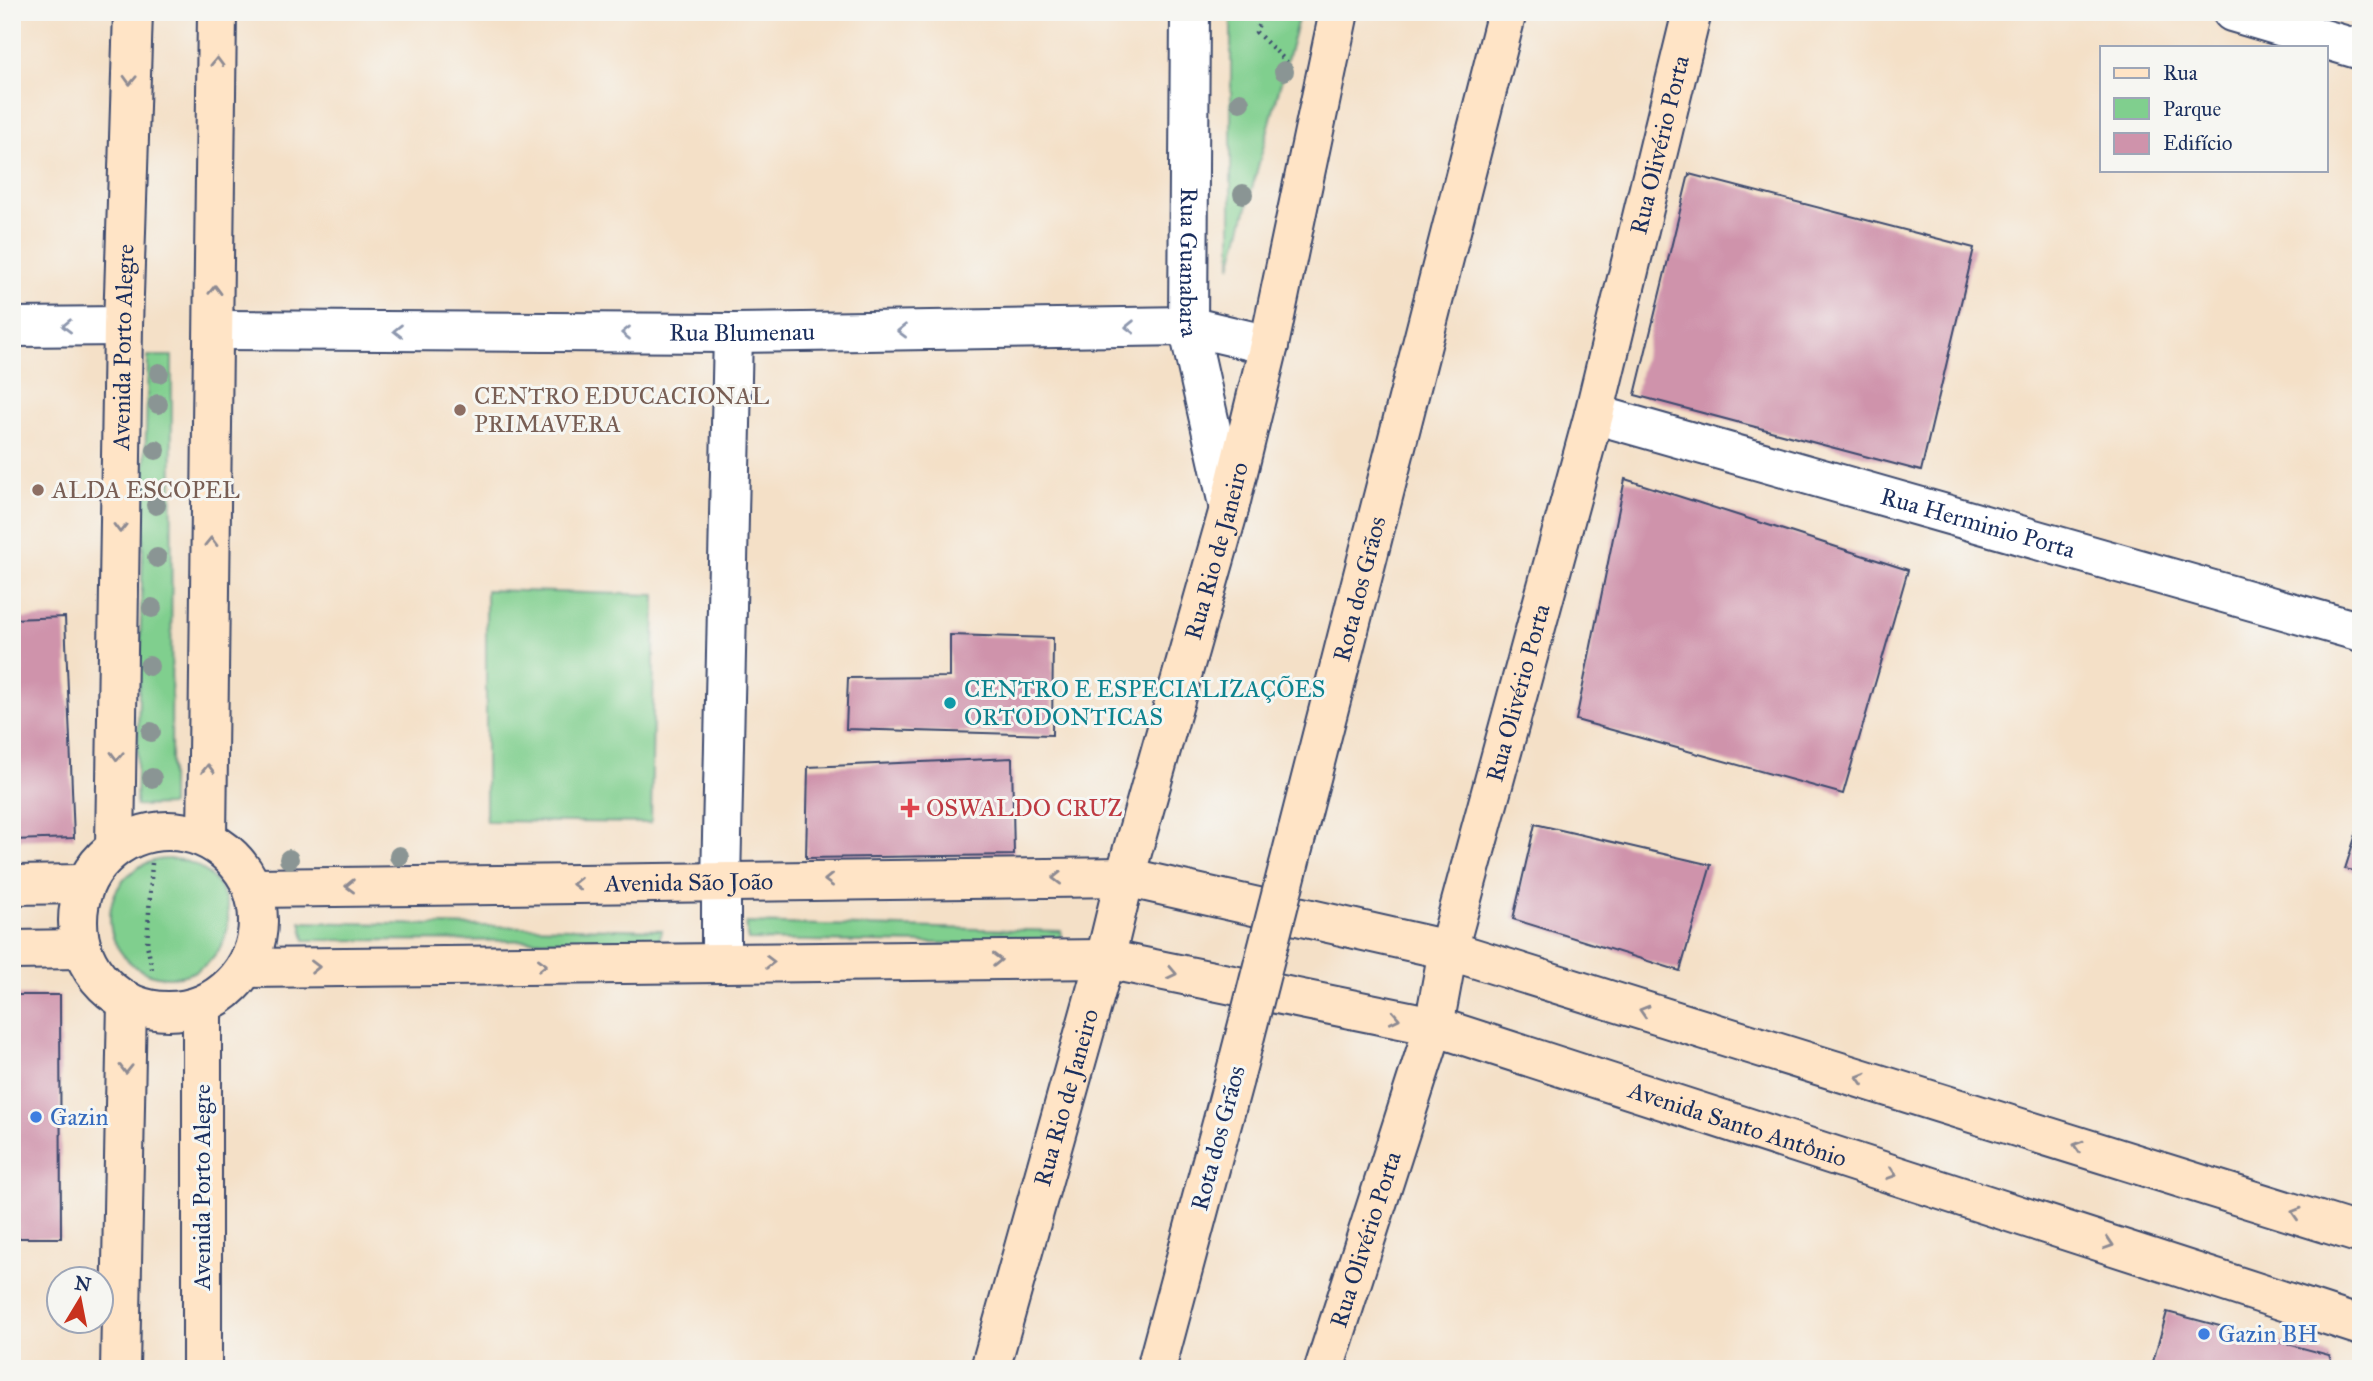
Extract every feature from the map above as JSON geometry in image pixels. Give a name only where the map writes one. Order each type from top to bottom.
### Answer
[{"type":"street","name":"Avenida Porto Alegre","points":[[115,847],[122,326],[133,12]]},
{"type":"street","points":[[207,838],[217,12]]},
{"type":"street","name":"Rua Guanabara","points":[[1190,12],[1188,326],[1229,509]]},
{"type":"street","name":"Rua Rio de Janeiro","points":[[990,1369],[1229,509],[1269,345],[1339,12]]},
{"type":"street","name":"Rota dos Grãos","points":[[1156,1369],[1234,1079],[1507,12]]},
{"type":"street","name":"Rua Olivério Porta","points":[[1324,1369],[1434,1026],[1448,950],[1594,414],[1692,12]]},
{"type":"street","points":[[2232,12],[2361,50]]},
{"type":"street","points":[[12,327],[122,326]]},
{"type":"street","name":"Rua Blumenau","points":[[214,330],[733,333],[1188,326],[1269,345]]},
{"type":"street","points":[[721,963],[733,333]]},
{"type":"street","name":"Rua Herminio Porta","points":[[1594,414],[2361,632]]},
{"type":"street","points":[[170,831],[207,838],[241,865],[253,888],[259,914],[257,942],[246,968],[227,990],[202,1005],[177,1010],[157,1010],[127,1001],[107,988],[82,949],[78,916],[85,884],[98,863],[115,847],[141,835],[170,831]]},
{"type":"street","points":[[1125,877],[1448,950],[2361,1234]]},
{"type":"street","name":"Avenida São João","points":[[253,888],[1125,877]]},
{"type":"street","points":[[12,885],[85,884]]},
{"type":"street","points":[[12,950],[82,949]]},
{"type":"street","points":[[246,968],[1105,959]]},
{"type":"street","name":"Avenida Santo Antônio","points":[[1105,959],[1434,1026],[2361,1326]]},
{"type":"street","points":[[120,1369],[127,1001]]},
{"type":"street","name":"Avenida Porto Alegre","points":[[202,1005],[202,1369]]},
{"type":"path","points":[[1264,12],[1256,32],[1287,61]]},
{"type":"green space","points":[[1231,12],[1300,12],[1231,266]]},
{"type":"green space","points":[[148,356],[172,356],[171,805],[136,806]]},
{"type":"green space","points":[[486,590],[655,595],[651,823],[486,821]]},
{"type":"green space","points":[[169,859],[180,860],[202,869],[218,885],[227,907],[227,929],[218,951],[202,967],[180,976],[169,977],[158,976],[136,967],[120,951],[111,929],[110,918],[111,907],[120,885],[136,869],[158,860]]},
{"type":"green space","points":[[301,922],[662,930],[659,941],[305,940]]},
{"type":"green space","points":[[746,923],[1061,931],[1059,945],[748,940]]},
{"type":"building","points":[[1689,174],[1974,248],[1921,471],[1635,395]]},
{"type":"building","points":[[1625,479],[1908,570],[1843,794],[1576,720]]},
{"type":"building","points":[[65,617],[74,838],[12,840],[12,619]]},
{"type":"building","name":"CENTRO E ESPECIALIZAÇÕES ORTODONTICAS","points":[[950,635],[1053,638],[1052,735],[846,729],[848,678],[950,677]]},
{"type":"building","name":"OSWALDO CRUZ","points":[[1012,758],[1014,855],[806,858],[808,767]]},
{"type":"building","points":[[1535,824],[1711,865],[1680,971],[1513,919]]},
{"type":"building","points":[[2357,831],[2361,832],[2361,873],[2345,869]]},
{"type":"building","name":"Gazin","points":[[12,995],[60,995],[61,1238],[12,1238]]},
{"type":"building","name":"Gazin BH","points":[[2167,1312],[2329,1355],[2334,1369],[2151,1369]]},
{"type":"place","name":"CENTRO EDUCACIONAL PRIMAVERA","points":[[460,410]]},
{"type":"place","name":"ALDA ESCOPEL","points":[[38,490]]},
{"type":"place","name":"CENTRO E ESPECIALIZAÇÕES ORTODONTICAS","points":[[950,703]]},
{"type":"place","name":"OSWALDO CRUZ","points":[[910,808]]},
{"type":"place","name":"Gazin","points":[[36,1117]]},
{"type":"place","name":"Gazin BH","points":[[2204,1334]]}]
